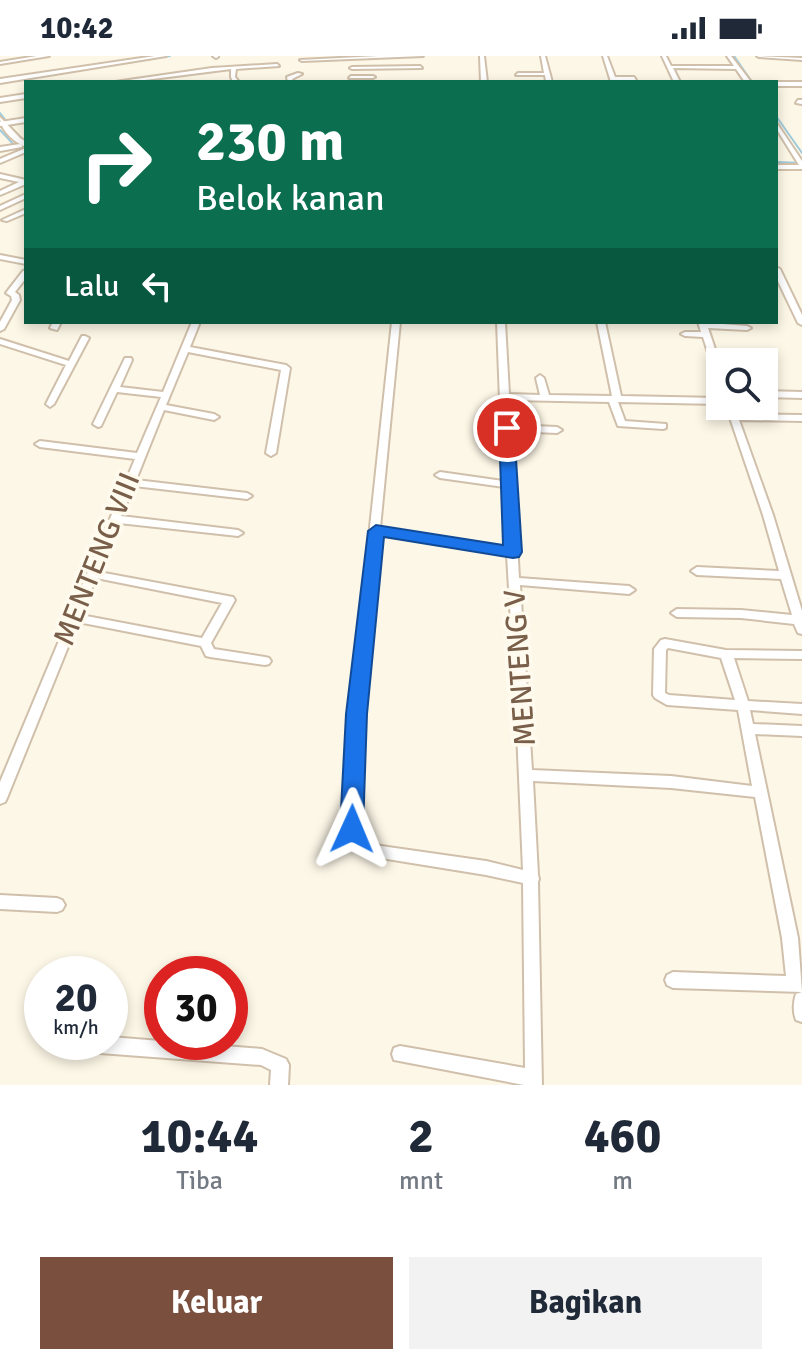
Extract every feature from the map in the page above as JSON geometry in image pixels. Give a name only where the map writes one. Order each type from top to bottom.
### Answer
[{"type":"street","points":[[0,63],[47,56]]},
{"type":"street","points":[[0,81],[164,56]]},
{"type":"street","points":[[302,60],[421,56],[420,80]]},
{"type":"street","points":[[482,56],[484,80]]},
{"type":"street","points":[[543,56],[548,80]]},
{"type":"street","points":[[605,56],[613,80],[634,79]]},
{"type":"street","points":[[664,56],[676,80]]},
{"type":"street","points":[[759,56],[802,59]]},
{"type":"street","points":[[352,58],[351,80],[373,77]]},
{"type":"street","points":[[705,60],[731,58],[747,80]]},
{"type":"street","points":[[176,65],[186,72]]},
{"type":"street","points":[[135,80],[186,72],[277,65]]},
{"type":"street","points":[[234,67],[235,80]]},
{"type":"street","points":[[352,68],[420,67]]},
{"type":"street","points":[[670,67],[738,68]]},
{"type":"street","points":[[290,80],[300,74]]},
{"type":"street","points":[[518,74],[547,74]]},
{"type":"street","points":[[778,84],[802,84]]},
{"type":"street","points":[[0,100],[24,96]]},
{"type":"street","points":[[1,123],[24,120]]},
{"type":"street","points":[[1,123],[24,146]]},
{"type":"street","points":[[780,137],[802,165]]},
{"type":"street","points":[[778,145],[789,145]]},
{"type":"street","points":[[0,149],[24,147]]},
{"type":"street","points":[[0,161],[24,148]]},
{"type":"street","points":[[778,166],[802,165]]},
{"type":"street","points":[[0,176],[24,182]]},
{"type":"street","points":[[0,193],[24,182]]},
{"type":"street","points":[[0,208],[24,197]]},
{"type":"street","points":[[5,220],[24,212]]},
{"type":"street","points":[[0,257],[24,262]]},
{"type":"street","points":[[778,273],[802,322]]},
{"type":"street","points":[[0,329],[15,302],[13,294],[24,276]]},
{"type":"street","points":[[0,291],[24,297]]},
{"type":"street","name":"MENTENG VIII","points":[[0,798],[76,618],[138,456],[195,324]]},
{"type":"street","points":[[396,324],[356,714],[351,821],[354,835],[363,845],[381,852],[514,873],[532,879]]},
{"type":"street","name":"MENTENG V","points":[[501,324],[532,879],[533,1081]]},
{"type":"street","points":[[601,324],[621,424],[663,426]]},
{"type":"street","points":[[707,324],[706,335],[710,348]]},
{"type":"street","points":[[715,324],[747,328]]},
{"type":"street","points":[[685,334],[706,335]]},
{"type":"street","points":[[50,404],[85,338]]},
{"type":"street","points":[[0,341],[71,364]]},
{"type":"street","points":[[185,349],[286,368],[271,453]]},
{"type":"street","points":[[98,424],[128,360]]},
{"type":"street","points":[[540,378],[545,398]]},
{"type":"street","points":[[115,389],[166,395]]},
{"type":"street","points":[[778,394],[802,395]]},
{"type":"street","points":[[505,397],[706,401]]},
{"type":"street","points":[[160,407],[214,417]]},
{"type":"street","points":[[778,416],[802,418]]},
{"type":"street","points":[[677,613],[741,614],[800,625],[735,420]]},
{"type":"street","points":[[507,428],[557,430]]},
{"type":"street","points":[[40,444],[138,456]]},
{"type":"street","points":[[440,475],[510,485]]},
{"type":"street","points":[[129,482],[247,496]]},
{"type":"street","points":[[115,519],[238,533]]},
{"type":"street","points":[[376,531],[513,552]]},
{"type":"street","points":[[697,571],[802,583]]},
{"type":"street","points":[[92,574],[229,600],[205,643]]},
{"type":"street","points":[[514,581],[629,590]]},
{"type":"street","points":[[76,618],[205,643]]},
{"type":"street","points":[[205,643],[210,653],[265,661]]},
{"type":"street","points":[[802,655],[726,654],[663,645],[660,649],[660,697],[802,709]]},
{"type":"street","points":[[726,654],[743,705],[800,989],[802,1014]]},
{"type":"street","points":[[747,729],[802,731]]},
{"type":"street","points":[[527,775],[671,782],[759,792]]},
{"type":"street","points":[[0,902],[57,905]]},
{"type":"street","points":[[673,980],[800,989]]},
{"type":"street","points":[[128,1047],[262,1057],[280,1065],[279,1085]]},
{"type":"street","points":[[400,1054],[533,1081]]},
{"type":"waterway","points":[[107,66],[170,56]]},
{"type":"waterway","points":[[734,56],[751,80]]},
{"type":"waterway","points":[[778,86],[802,86]]},
{"type":"waterway","points":[[0,113],[17,135]]},
{"type":"waterway","points":[[778,119],[802,153]]},
{"type":"waterway","points":[[0,130],[16,147],[24,149]]},
{"type":"waterway","points":[[778,162],[802,163]]},
{"type":"waterway","points":[[8,289],[24,269]]},
{"type":"route","points":[[352,829],[356,714],[376,531],[513,552],[507,428]]}]
